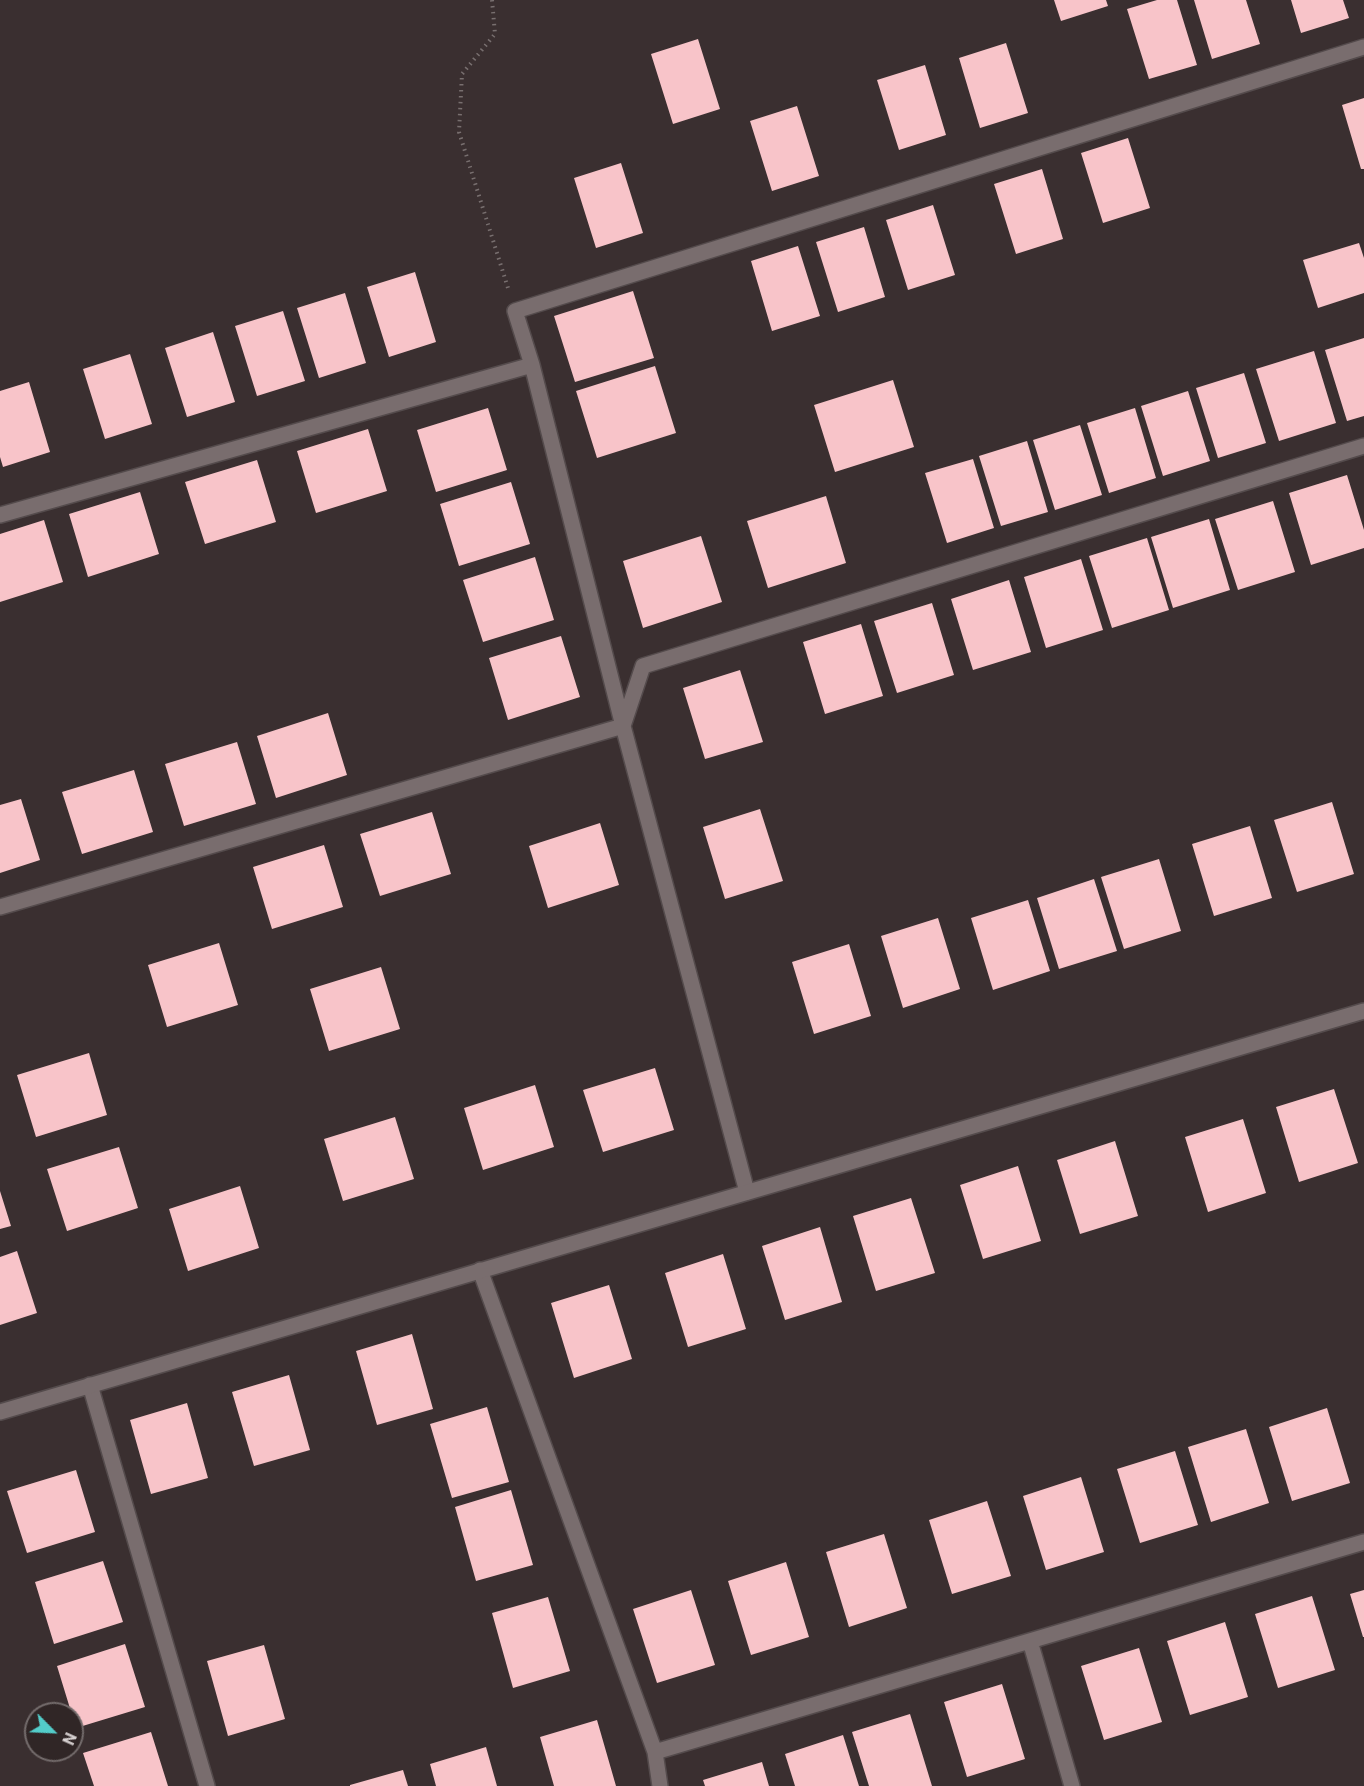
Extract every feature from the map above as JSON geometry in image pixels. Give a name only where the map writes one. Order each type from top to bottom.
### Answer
[{"type":"street","points":[[747,1192],[623,726],[532,364],[515,311],[1364,47]]},
{"type":"street","points":[[0,515],[532,364]]},
{"type":"street","points":[[623,726],[643,666],[1364,446]]},
{"type":"street","points":[[0,907],[623,726]]},
{"type":"street","points":[[0,1412],[1364,1011]]},
{"type":"street","points":[[480,1270],[655,1752],[660,1786]]},
{"type":"street","points":[[90,1385],[207,1786]]},
{"type":"street","points":[[655,1752],[1364,1542]]},
{"type":"street","points":[[1030,1641],[1072,1786]]},
{"type":"path","points":[[492,0],[495,34],[462,74],[459,132],[515,311]]},
{"type":"building","points":[[1054,0],[1106,0],[1108,6],[1061,21]]},
{"type":"building","points":[[1157,0],[1177,0],[1197,65],[1149,79],[1127,9]]},
{"type":"building","points":[[1194,0],[1246,0],[1260,44],[1212,59]]},
{"type":"building","points":[[1291,0],[1343,0],[1349,18],[1301,33]]},
{"type":"building","points":[[698,39],[720,109],[673,124],[651,54]]},
{"type":"building","points":[[1006,43],[1028,113],[980,128],[959,58]]},
{"type":"building","points":[[925,65],[946,135],[899,150],[877,80]]},
{"type":"building","points":[[1364,98],[1364,169],[1361,169],[1342,105]]},
{"type":"building","points":[[797,106],[819,176],[772,191],[750,121]]},
{"type":"building","points":[[1128,138],[1150,208],[1103,223],[1081,153]]},
{"type":"building","points":[[621,163],[643,233],[596,248],[574,178]]},
{"type":"building","points":[[1042,169],[1063,239],[1016,254],[994,184]]},
{"type":"building","points":[[933,205],[955,275],[908,290],[886,220]]},
{"type":"building","points":[[864,227],[885,297],[838,312],[816,242]]},
{"type":"building","points":[[1359,243],[1364,258],[1364,293],[1318,308],[1303,260]]},
{"type":"building","points":[[798,246],[820,316],[772,331],[751,261]]},
{"type":"building","points":[[415,272],[436,342],[389,357],[367,287]]},
{"type":"building","points":[[633,291],[654,358],[575,382],[554,316]]},
{"type":"building","points":[[345,293],[366,363],[319,378],[297,308]]},
{"type":"building","points":[[283,311],[305,381],[257,396],[235,326]]},
{"type":"building","points":[[213,332],[235,402],[187,417],[165,348]]},
{"type":"building","points":[[1364,338],[1364,416],[1347,421],[1325,350]]},
{"type":"building","points":[[1314,351],[1336,423],[1279,441],[1256,369]]},
{"type":"building","points":[[130,354],[152,424],[105,439],[83,369]]},
{"type":"building","points":[[655,366],[676,433],[597,458],[576,391]]},
{"type":"building","points":[[1244,373],[1266,443],[1218,458],[1196,388]]},
{"type":"building","points":[[893,380],[914,447],[835,472],[814,405]]},
{"type":"building","points":[[29,382],[50,452],[3,467],[0,457],[0,391]]},
{"type":"building","points":[[1188,391],[1210,461],[1163,476],[1141,406]]},
{"type":"building","points":[[488,408],[507,470],[436,492],[417,430]]},
{"type":"building","points":[[1135,408],[1156,478],[1109,493],[1087,423]]},
{"type":"building","points":[[1080,425],[1102,495],[1055,510],[1033,440]]},
{"type":"building","points":[[368,429],[387,491],[316,513],[297,451]]},
{"type":"building","points":[[1027,441],[1048,512],[1001,526],[979,456]]},
{"type":"building","points":[[973,459],[994,528],[947,543],[925,473]]},
{"type":"building","points":[[257,460],[276,522],[205,544],[185,482]]},
{"type":"building","points":[[1347,475],[1364,530],[1364,548],[1311,565],[1289,493]]},
{"type":"building","points":[[511,482],[530,544],[459,566],[440,504]]},
{"type":"building","points":[[140,492],[159,554],[88,577],[69,514]]},
{"type":"building","points":[[826,496],[846,563],[768,588],[747,521]]},
{"type":"building","points":[[1273,501],[1295,572],[1238,590],[1215,519]]},
{"type":"building","points":[[1209,519],[1230,590],[1173,608],[1151,537]]},
{"type":"building","points":[[44,520],[63,582],[0,602],[0,534]]},
{"type":"building","points":[[701,536],[722,602],[643,628],[623,561]]},
{"type":"building","points":[[1147,538],[1169,610],[1112,628],[1089,556]]},
{"type":"building","points":[[535,557],[554,620],[483,642],[463,580]]},
{"type":"building","points":[[1081,559],[1103,630],[1046,648],[1024,577]]},
{"type":"building","points":[[1009,580],[1031,652],[973,670],[951,599]]},
{"type":"building","points":[[932,603],[954,675],[897,693],[874,621]]},
{"type":"building","points":[[861,624],[883,696],[825,714],[803,642]]},
{"type":"building","points":[[561,636],[580,697],[508,720],[489,658]]},
{"type":"building","points":[[740,670],[763,742],[705,759],[683,688]]},
{"type":"building","points":[[328,713],[347,775],[276,798],[257,736]]},
{"type":"building","points":[[237,742],[256,804],[184,826],[165,764]]},
{"type":"building","points":[[134,770],[153,832],[82,854],[62,792]]},
{"type":"building","points":[[21,799],[40,860],[0,873],[0,805]]},
{"type":"building","points":[[1332,802],[1354,874],[1297,892],[1274,820]]},
{"type":"building","points":[[760,809],[783,881],[725,899],[703,827]]},
{"type":"building","points":[[432,812],[451,874],[380,896],[360,834]]},
{"type":"building","points":[[600,823],[619,885],[548,908],[529,846]]},
{"type":"building","points":[[1250,826],[1272,898],[1214,916],[1192,844]]},
{"type":"building","points":[[324,845],[343,907],[272,929],[253,867]]},
{"type":"building","points":[[1159,859],[1181,931],[1124,949],[1101,877]]},
{"type":"building","points":[[1094,879],[1117,951],[1059,969],[1037,898]]},
{"type":"building","points":[[1028,900],[1050,971],[993,990],[971,918]]},
{"type":"building","points":[[938,918],[960,989],[903,1008],[881,936]]},
{"type":"building","points":[[219,943],[238,1005],[167,1027],[148,965]]},
{"type":"building","points":[[849,944],[871,1016],[814,1034],[792,962]]},
{"type":"building","points":[[381,967],[400,1029],[329,1051],[310,989]]},
{"type":"building","points":[[89,1053],[107,1115],[36,1137],[17,1075]]},
{"type":"building","points":[[655,1068],[674,1130],[603,1152],[583,1090]]},
{"type":"building","points":[[535,1085],[554,1147],[483,1170],[464,1108]]},
{"type":"building","points":[[1334,1089],[1358,1163],[1299,1182],[1276,1107]]},
{"type":"building","points":[[395,1117],[414,1179],[343,1201],[324,1139]]},
{"type":"building","points":[[1243,1119],[1266,1193],[1208,1212],[1185,1137]]},
{"type":"building","points":[[1115,1141],[1138,1216],[1080,1234],[1057,1160]]},
{"type":"building","points":[[119,1147],[138,1208],[67,1231],[47,1169]]},
{"type":"building","points":[[1018,1166],[1041,1241],[983,1259],[960,1185]]},
{"type":"building","points":[[240,1186],[259,1248],[188,1271],[169,1209]]},
{"type":"building","points":[[0,1191],[11,1226],[0,1229]]},
{"type":"building","points":[[911,1198],[935,1273],[876,1291],[853,1216]]},
{"type":"building","points":[[820,1227],[842,1302],[785,1320],[762,1246]]},
{"type":"building","points":[[17,1251],[37,1313],[0,1325],[0,1257]]},
{"type":"building","points":[[723,1254],[746,1329],[688,1347],[665,1273]]},
{"type":"building","points":[[609,1285],[632,1359],[574,1378],[551,1303]]},
{"type":"building","points":[[412,1334],[433,1409],[377,1425],[356,1351]]},
{"type":"building","points":[[289,1375],[310,1450],[254,1466],[232,1392]]},
{"type":"building","points":[[187,1403],[208,1478],[151,1494],[130,1420]]},
{"type":"building","points":[[487,1407],[509,1482],[452,1498],[430,1424]]},
{"type":"building","points":[[1327,1408],[1350,1483],[1292,1501],[1269,1427]]},
{"type":"building","points":[[1246,1429],[1269,1503],[1211,1522],[1188,1447]]},
{"type":"building","points":[[1175,1451],[1198,1525],[1140,1543],[1117,1469]]},
{"type":"building","points":[[76,1470],[95,1532],[27,1553],[7,1491]]},
{"type":"building","points":[[1081,1477],[1104,1552],[1046,1570],[1023,1496]]},
{"type":"building","points":[[511,1490],[533,1565],[476,1581],[455,1507]]},
{"type":"building","points":[[987,1501],[1011,1576],[952,1594],[929,1520]]},
{"type":"building","points":[[884,1534],[907,1608],[849,1627],[826,1552]]},
{"type":"building","points":[[103,1561],[123,1622],[54,1644],[35,1582]]},
{"type":"building","points":[[786,1562],[809,1637],[751,1655],[728,1581]]},
{"type":"building","points":[[691,1590],[715,1665],[657,1683],[633,1609]]},
{"type":"building","points":[[1364,1590],[1364,1637],[1363,1637],[1350,1594]]},
{"type":"building","points":[[1312,1596],[1335,1670],[1278,1688],[1255,1614]]},
{"type":"building","points":[[548,1597],[570,1671],[513,1688],[492,1613]]},
{"type":"building","points":[[1225,1622],[1248,1697],[1190,1715],[1167,1641]]},
{"type":"building","points":[[125,1644],[145,1707],[84,1726],[84,1702],[68,1702],[57,1666]]},
{"type":"building","points":[[264,1645],[285,1719],[228,1736],[207,1661]]},
{"type":"building","points":[[1139,1648],[1162,1722],[1104,1740],[1081,1666]]},
{"type":"building","points":[[1002,1684],[1025,1759],[967,1777],[944,1702]]},
{"type":"building","points":[[910,1714],[932,1786],[869,1786],[852,1732]]},
{"type":"building","points":[[597,1720],[616,1786],[554,1786],[540,1737]]},
{"type":"building","points":[[151,1732],[168,1786],[94,1786],[84,1753]]},
{"type":"building","points":[[843,1735],[859,1786],[795,1786],[785,1754]]},
{"type":"building","points":[[486,1747],[497,1786],[436,1786],[430,1764]]},
{"type":"building","points":[[762,1762],[769,1786],[705,1786],[703,1780]]},
{"type":"building","points":[[403,1770],[408,1786],[350,1786],[350,1785]]}]
